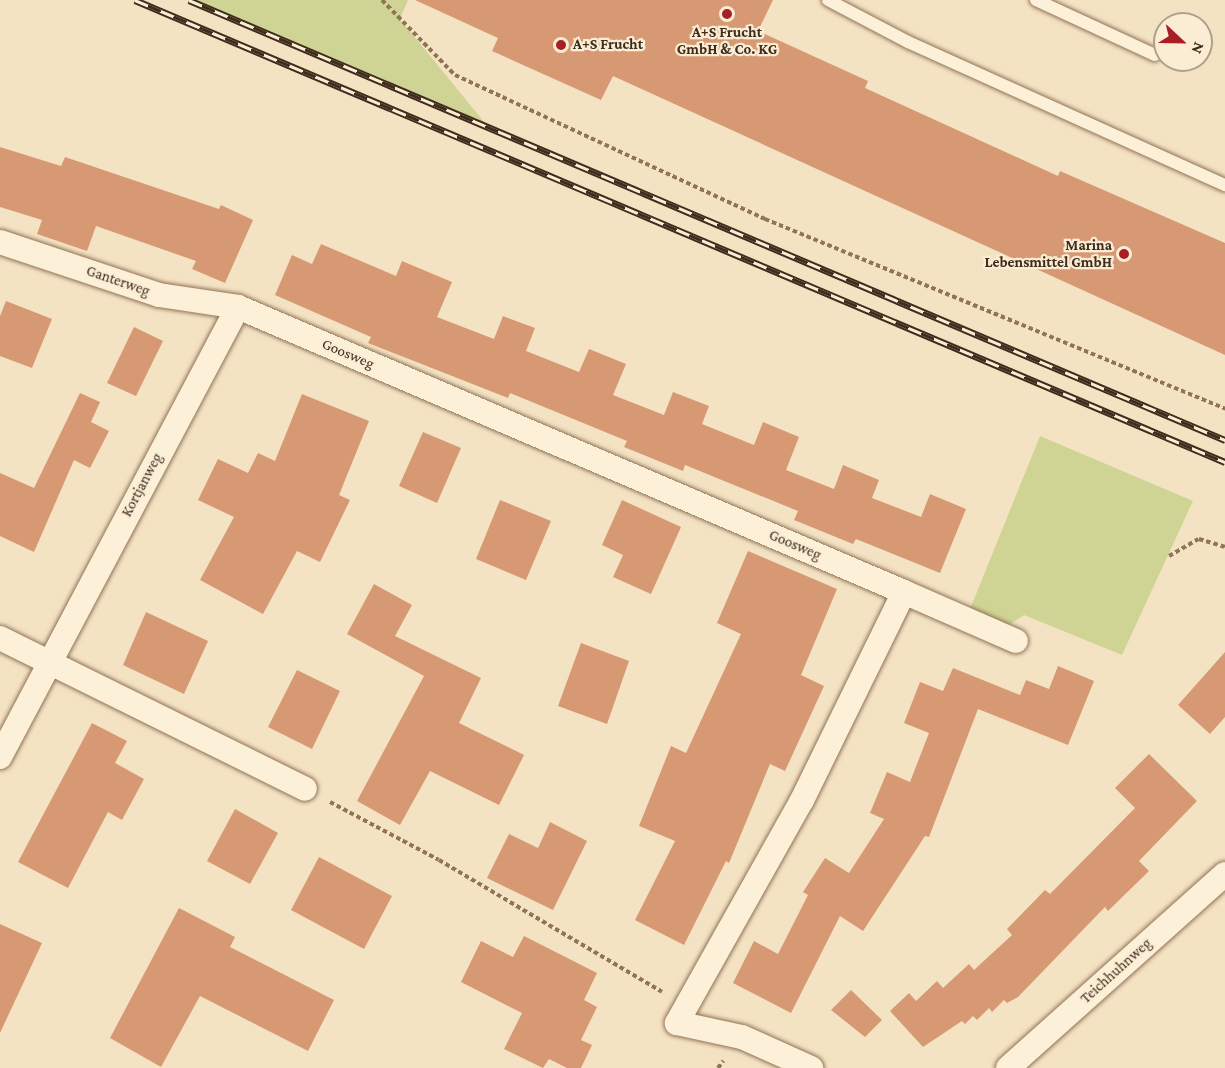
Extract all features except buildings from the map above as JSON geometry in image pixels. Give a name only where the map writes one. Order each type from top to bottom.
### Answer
[{"type":"street","name":"Ganterweg","points":[[0,242],[159,295],[238,307]]},
{"type":"street","name":"Goosweg","points":[[238,307],[1016,641]]},
{"type":"street","name":"Kortjanweg","points":[[0,757],[238,307]]},
{"type":"street","points":[[811,1068],[742,1037],[677,1023],[802,800],[904,592]]},
{"type":"street","points":[[0,638],[305,789]]},
{"type":"street","name":"Teichhuhnweg","points":[[1008,1068],[1225,874]]},
{"type":"lane","points":[[828,0],[908,42],[1225,185]]},
{"type":"lane","points":[[1036,0],[1153,54]]},
{"type":"path","points":[[382,0],[455,75],[765,219],[1225,409]]},
{"type":"path","points":[[1169,556],[1199,539],[1225,547]]},
{"type":"path","points":[[305,789],[439,860],[670,996],[677,1023]]},
{"type":"green space","points":[[189,0],[408,0],[400,19],[489,128]]},
{"type":"green space","points":[[1040,436],[1193,501],[1122,655],[1024,615],[997,633],[966,619]]},
{"type":"railway","points":[[135,0],[1225,462]]},
{"type":"railway","points":[[189,0],[1225,440]]},
{"type":"place","name":"A+S Frucht GmbH & Co. KG","points":[[727,14]]},
{"type":"place","name":"A+S Frucht","points":[[561,45]]},
{"type":"place","name":"Marina Lebensmittel GmbH","points":[[1124,254]]}]
